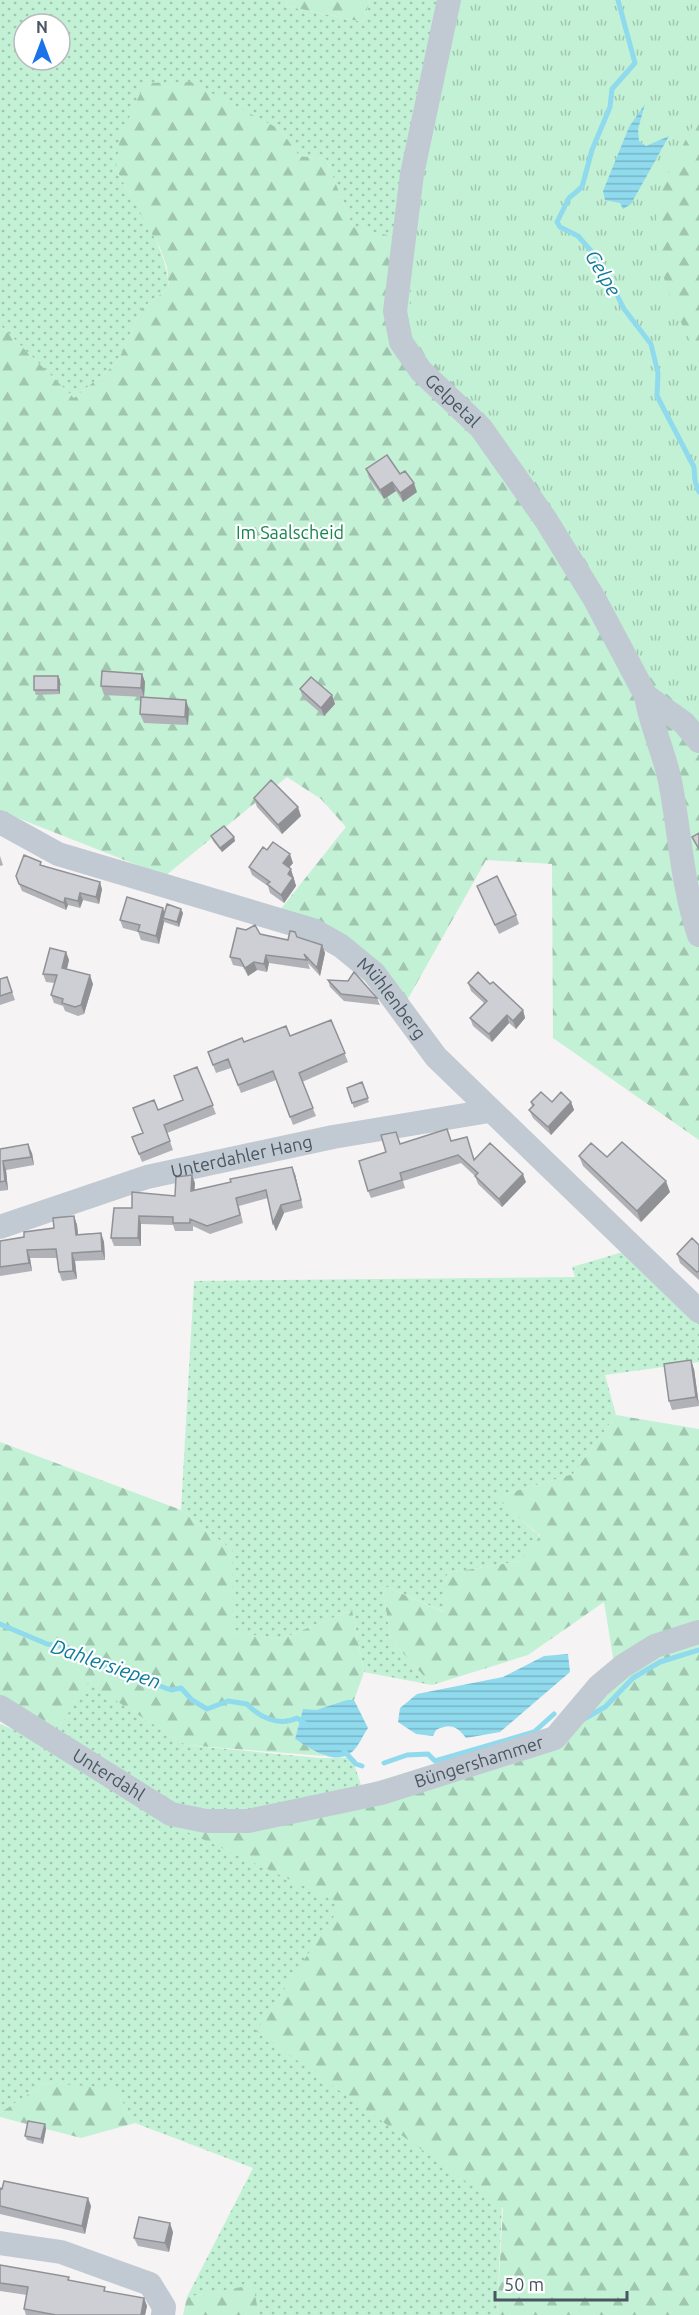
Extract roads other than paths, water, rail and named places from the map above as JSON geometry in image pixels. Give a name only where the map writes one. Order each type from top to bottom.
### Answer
[{"type":"street","name":"Gelpetal","points":[[448,0],[412,174],[394,311],[401,342],[421,371],[481,428],[546,520],[594,598],[646,696],[684,723],[699,741]]},
{"type":"street","points":[[646,696],[650,720],[669,778],[691,912],[699,936]]},
{"type":"street","name":"Mühlenberg","points":[[0,822],[58,854],[313,930],[341,946],[374,973],[436,1057],[489,1111],[699,1311]]},
{"type":"street","name":"Unterdahler Hang","points":[[0,1227],[147,1177],[333,1137],[489,1111]]},
{"type":"street","name":"Büngershammer","points":[[224,1822],[248,1821],[381,1793],[555,1738],[599,1686],[623,1666],[655,1646],[699,1632]]},
{"type":"street","name":"Unterdahl","points":[[0,1707],[171,1814],[224,1822]]},
{"type":"street","points":[[0,2243],[61,2252],[150,2284],[164,2307],[163,2315]]},
{"type":"water","points":[[645,104],[638,129],[639,141],[646,146],[669,136],[631,204],[623,209],[620,203],[605,200],[603,191],[629,127]]},
{"type":"water","points":[[568,1654],[570,1672],[500,1732],[466,1738],[456,1728],[449,1726],[436,1730],[433,1736],[416,1734],[398,1722],[400,1708],[417,1694],[503,1677],[544,1656]]},
{"type":"water","points":[[354,1700],[368,1728],[352,1752],[338,1758],[330,1757],[295,1739],[303,1709],[316,1710]]},
{"type":"waterway","name":"Gelpe","points":[[618,0],[635,63],[612,89],[610,107],[592,150],[582,187],[569,198],[557,222],[560,227],[578,236],[600,261],[624,309],[651,344],[658,373],[657,396],[694,467],[699,492]]},
{"type":"waterway","name":"Dahlersiepen","points":[[0,1624],[47,1644],[67,1647],[82,1658],[171,1690],[181,1688],[192,1700],[207,1709],[228,1701],[247,1704],[263,1717],[276,1721],[290,1721],[297,1718],[307,1725]]},
{"type":"waterway","name":"Dahlersiepen","points":[[584,1719],[605,1707],[633,1678],[660,1662],[699,1650]]},
{"type":"waterway","name":"Dahlersiepen","points":[[384,1763],[407,1755],[428,1754],[435,1761],[534,1732],[554,1714]]},
{"type":"waterway","name":"Dahlersiepen","points":[[344,1751],[356,1764],[362,1766]]},
{"type":"park label","name":"Im Saalscheid","points":[[290,533]]}]
